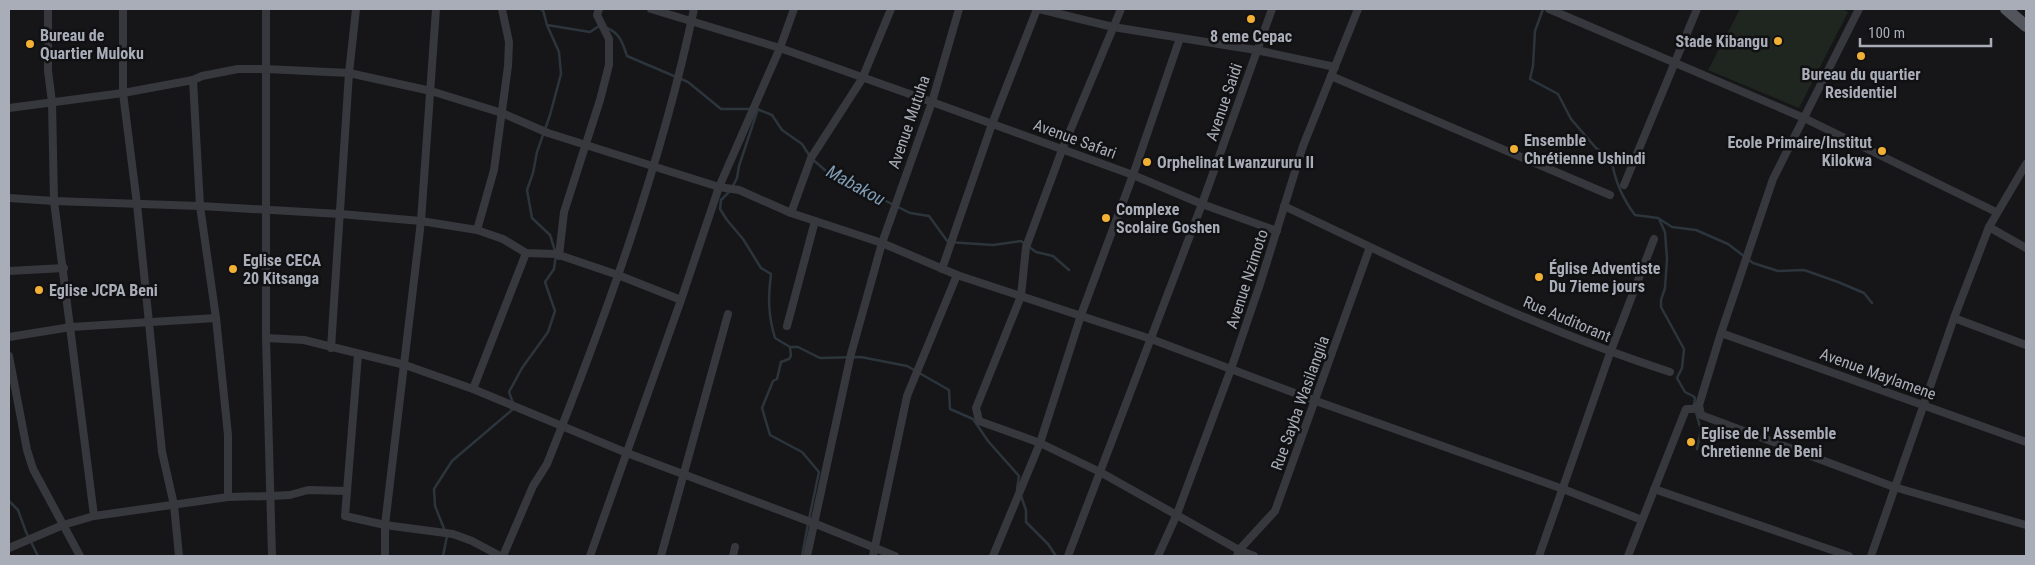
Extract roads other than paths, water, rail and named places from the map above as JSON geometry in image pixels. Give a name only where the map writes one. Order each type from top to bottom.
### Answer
[{"type":"main road","points":[[2006,9],[2026,26]]},
{"type":"street","points":[[48,9],[48,71],[52,102],[54,201],[94,516]]},
{"type":"street","points":[[123,9],[122,93],[137,204],[162,452],[174,506],[179,556]]},
{"type":"street","points":[[266,9],[266,338],[272,556]]},
{"type":"street","points":[[331,348],[349,73],[356,9]]},
{"type":"street","points":[[385,556],[385,525],[421,221],[436,9]]},
{"type":"street","points":[[477,230],[494,170],[508,66],[509,42],[502,9]]},
{"type":"street","points":[[559,256],[564,212],[586,146],[609,65],[609,38],[597,15],[599,9]]},
{"type":"street","name":"Avenue Safari","points":[[650,9],[780,48],[1133,175],[1202,204],[1277,231]]},
{"type":"street","points":[[358,355],[345,516],[385,525],[453,534],[502,556],[533,486],[547,464],[618,276],[677,82],[694,9]]},
{"type":"street","points":[[590,556],[719,187],[780,48],[794,9]]},
{"type":"street","points":[[791,213],[812,158],[862,78],[891,9]]},
{"type":"street","name":"Avenue Mutuha","points":[[807,556],[816,524],[850,357],[882,243],[932,102],[959,9]]},
{"type":"street","points":[[942,269],[992,124],[1038,9],[1113,26],[1256,50],[1335,67]]},
{"type":"street","points":[[1121,9],[1062,150],[1027,245],[1021,296],[976,408],[979,420],[1040,443],[1100,472],[1177,514],[1238,553],[1254,556]]},
{"type":"street","name":"Avenue Saidi","points":[[1068,556],[1202,204],[1272,9]]},
{"type":"street","name":"Avenue Nzimoto","points":[[1158,556],[1177,514],[1231,369],[1277,231],[1302,146],[1357,9]]},
{"type":"street","points":[[1549,9],[1804,118],[1996,212]]},
{"type":"street","points":[[1624,185],[1697,9]]},
{"type":"street","points":[[1696,407],[1773,179],[1855,10]]},
{"type":"street","points":[[993,556],[1020,495],[1040,443],[1081,315],[1133,175],[1180,38]]},
{"type":"street","points":[[9,108],[122,93],[193,80],[202,76],[238,69],[266,68],[349,73],[431,91],[502,113],[545,132],[586,146],[719,187],[739,190],[791,213],[882,243],[957,275],[1151,339],[1316,401],[1563,489],[1642,520]]},
{"type":"street","points":[[1331,76],[1610,195]]},
{"type":"street","points":[[193,80],[200,206],[216,318],[228,434],[228,497]]},
{"type":"street","points":[[1871,556],[1894,486],[1925,405],[1954,318],[1988,227],[2026,164]]},
{"type":"street","points":[[9,198],[200,206],[421,221],[477,230],[503,239],[526,253],[559,256],[681,300]]},
{"type":"street","points":[[1284,206],[1370,247]]},
{"type":"street","points":[[787,326],[815,221]]},
{"type":"street","points":[[1988,227],[2026,248]]},
{"type":"street","points":[[1539,556],[1610,353],[1654,239]]},
{"type":"street","name":"Rue Auditorant","points":[[1370,247],[1610,353],[1670,372]]},
{"type":"street","name":"Rue Sayba Wasilangila","points":[[1238,553],[1275,511],[1370,247]]},
{"type":"street","points":[[473,389],[526,253]]},
{"type":"street","points":[[9,271],[64,268]]},
{"type":"street","points":[[873,556],[906,396],[957,275]]},
{"type":"street","points":[[660,556],[728,314]]},
{"type":"street","points":[[9,337],[71,327],[216,318]]},
{"type":"street","points":[[1954,318],[2026,345]]},
{"type":"street","name":"Avenue Maylamene","points":[[1721,333],[2026,442]]},
{"type":"street","points":[[266,338],[304,340],[358,355],[405,365],[473,389],[627,453],[816,524],[895,556]]},
{"type":"street","points":[[9,356],[27,450],[33,469],[80,556]]},
{"type":"street","points":[[1696,407],[1701,415],[1894,486],[2026,525]]},
{"type":"street","points":[[1628,556],[1686,409],[1696,407]]},
{"type":"street","points":[[9,548],[30,538],[94,516],[228,497],[271,496],[308,490],[346,491]]},
{"type":"street","points":[[1654,490],[1849,556]]},
{"type":"street","points":[[733,556],[735,547]]},
{"type":"waterway","points":[[445,531],[435,506],[434,489],[452,461],[513,409],[509,392],[522,368],[548,332],[555,311],[545,282],[554,269],[556,254],[550,235],[532,218],[527,190],[561,74],[559,52],[547,25],[543,10],[540,9]]},
{"type":"waterway","points":[[1543,9],[1535,31],[1533,66],[1530,79],[1558,94],[1571,119],[1596,148],[1611,157],[1619,188],[1635,215],[1658,218],[1672,227],[1696,230],[1728,244],[1753,263],[1778,271],[1804,270],[1838,282],[1864,293],[1872,303]]},
{"type":"waterway","points":[[547,25],[590,32],[599,26]]},
{"type":"waterway","name":"Mabakou","points":[[607,28],[618,36],[627,56],[688,82],[721,109],[751,109]]},
{"type":"waterway","name":"Mabakou","points":[[757,109],[772,115],[782,130],[802,144],[811,158],[826,171],[910,213],[929,216],[948,242],[993,245],[1021,241],[1036,252],[1053,256],[1069,270]]},
{"type":"waterway","points":[[733,186],[758,109]]},
{"type":"waterway","points":[[730,191],[721,200],[720,209],[743,239],[761,268],[771,274],[769,306],[775,338],[790,347],[798,347],[820,358],[861,357],[907,366],[949,390],[950,409],[973,419],[988,441],[1019,476],[1017,489]]},
{"type":"waterway","points":[[1659,219],[1665,232],[1667,259],[1665,288],[1661,307],[1684,349],[1682,368],[1677,378],[1685,392],[1695,398],[1694,406],[1701,430],[1697,449]]},
{"type":"waterway","points":[[790,347],[791,356],[789,359],[781,362],[777,379],[773,381],[762,408],[770,435],[802,452],[819,472],[809,519]]},
{"type":"waterway","points":[[1021,496],[1026,510],[1026,522],[1048,544],[1056,556]]},
{"type":"waterway","points":[[9,501],[18,510],[38,556]]},
{"type":"waterway","points":[[802,556],[808,524]]},
{"type":"waterway","points":[[443,556],[447,536]]},
{"type":"place","name":"8 eme Cepac","points":[[1251,19]]},
{"type":"place","name":"Stade Kibangu","points":[[1778,41]]},
{"type":"place","name":"Bureau de Quartier Muloku","points":[[30,44]]},
{"type":"place","name":"Bureau du quartier Residentiel","points":[[1861,56]]},
{"type":"place","name":"Ensemble Chrétienne Ushindi","points":[[1514,149]]},
{"type":"place","name":"Ecole Primaire/Institut Kilokwa","points":[[1882,151]]},
{"type":"place","name":"Orphelinat Lwanzururu II","points":[[1147,162]]},
{"type":"place","name":"Complexe Scolaire Goshen","points":[[1106,218]]},
{"type":"place","name":"Eglise CECA 20 Kitsanga","points":[[233,269]]},
{"type":"place","name":"Église Adventiste Du 7ieme jours","points":[[1539,277]]},
{"type":"place","name":"Eglise JCPA Beni","points":[[39,290]]},
{"type":"place","name":"Eglise de l' Assemble Chretienne de Beni","points":[[1691,442]]}]
